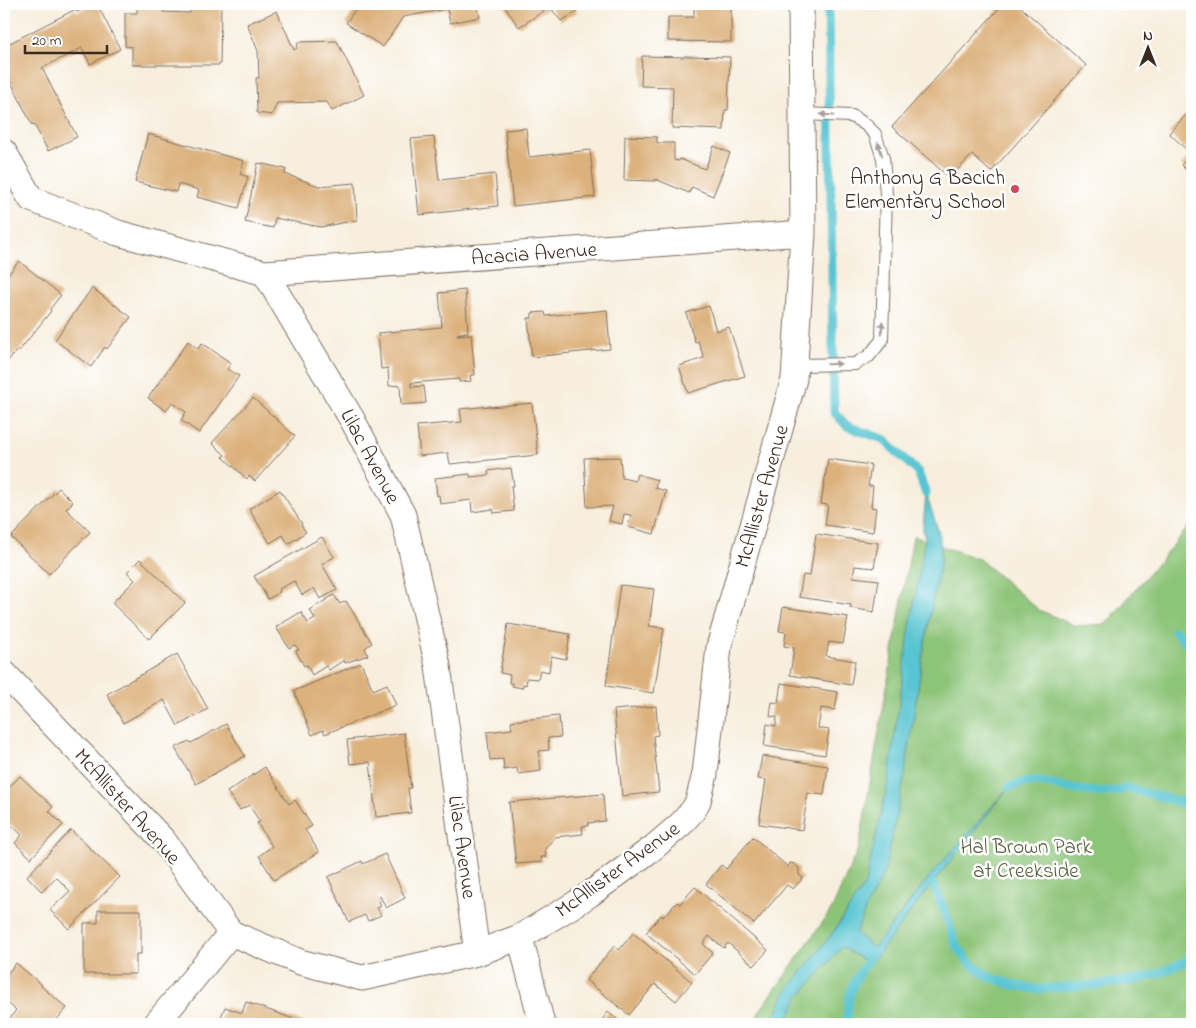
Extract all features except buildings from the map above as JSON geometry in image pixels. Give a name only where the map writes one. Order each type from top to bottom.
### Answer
[{"type":"street","name":"McAllister Avenue","points":[[4,673],[163,840],[231,932],[300,962],[362,978],[477,953],[520,937],[590,894],[653,848],[681,824],[694,809],[698,801],[705,774],[718,647],[794,379],[804,365],[801,4]]},
{"type":"street","points":[[4,152],[31,199],[118,233],[266,273]]},
{"type":"street","name":"Acacia Avenue","points":[[266,273],[803,233]]},
{"type":"street","name":"Lilac Avenue","points":[[266,273],[353,421],[403,515],[438,666],[477,953]]},
{"type":"street","points":[[156,1024],[231,932]]},
{"type":"street","points":[[520,937],[542,1024]]},
{"type":"lane","points":[[802,114],[852,116],[866,125],[875,134],[883,158],[886,194],[882,340],[870,356],[854,364],[804,365]]},
{"type":"green space","name":"Hal Brown Park at Creekside","points":[[1192,523],[1192,1024],[754,1024],[759,1012],[832,909],[859,847],[913,536],[979,559],[1039,610],[1076,626],[1106,624]]},
{"type":"water","points":[[926,494],[940,536],[941,559],[924,648],[905,775],[885,870],[856,933],[874,948],[930,876],[1009,787],[874,960],[864,960],[842,947],[798,998],[786,1024],[772,1024],[785,993],[834,931],[865,884],[888,783],[910,626],[925,540],[923,528]]},
{"type":"waterway","points":[[828,4],[834,412],[847,426],[883,439],[918,472],[926,494]]},
{"type":"waterway","points":[[1175,631],[1185,642],[1192,643]]},
{"type":"waterway","points":[[1009,787],[1032,782],[1095,792],[1111,792],[1127,788],[1192,805]]},
{"type":"waterway","points":[[933,883],[955,943],[969,962],[987,976],[1013,985],[1036,989],[1136,980],[1163,972],[1188,960],[1192,956]]},
{"type":"waterway","points":[[846,1024],[848,1003],[854,983],[869,960]]},
{"type":"place","name":"Anthony G Bacich Elementary School","points":[[1015,189]]}]
